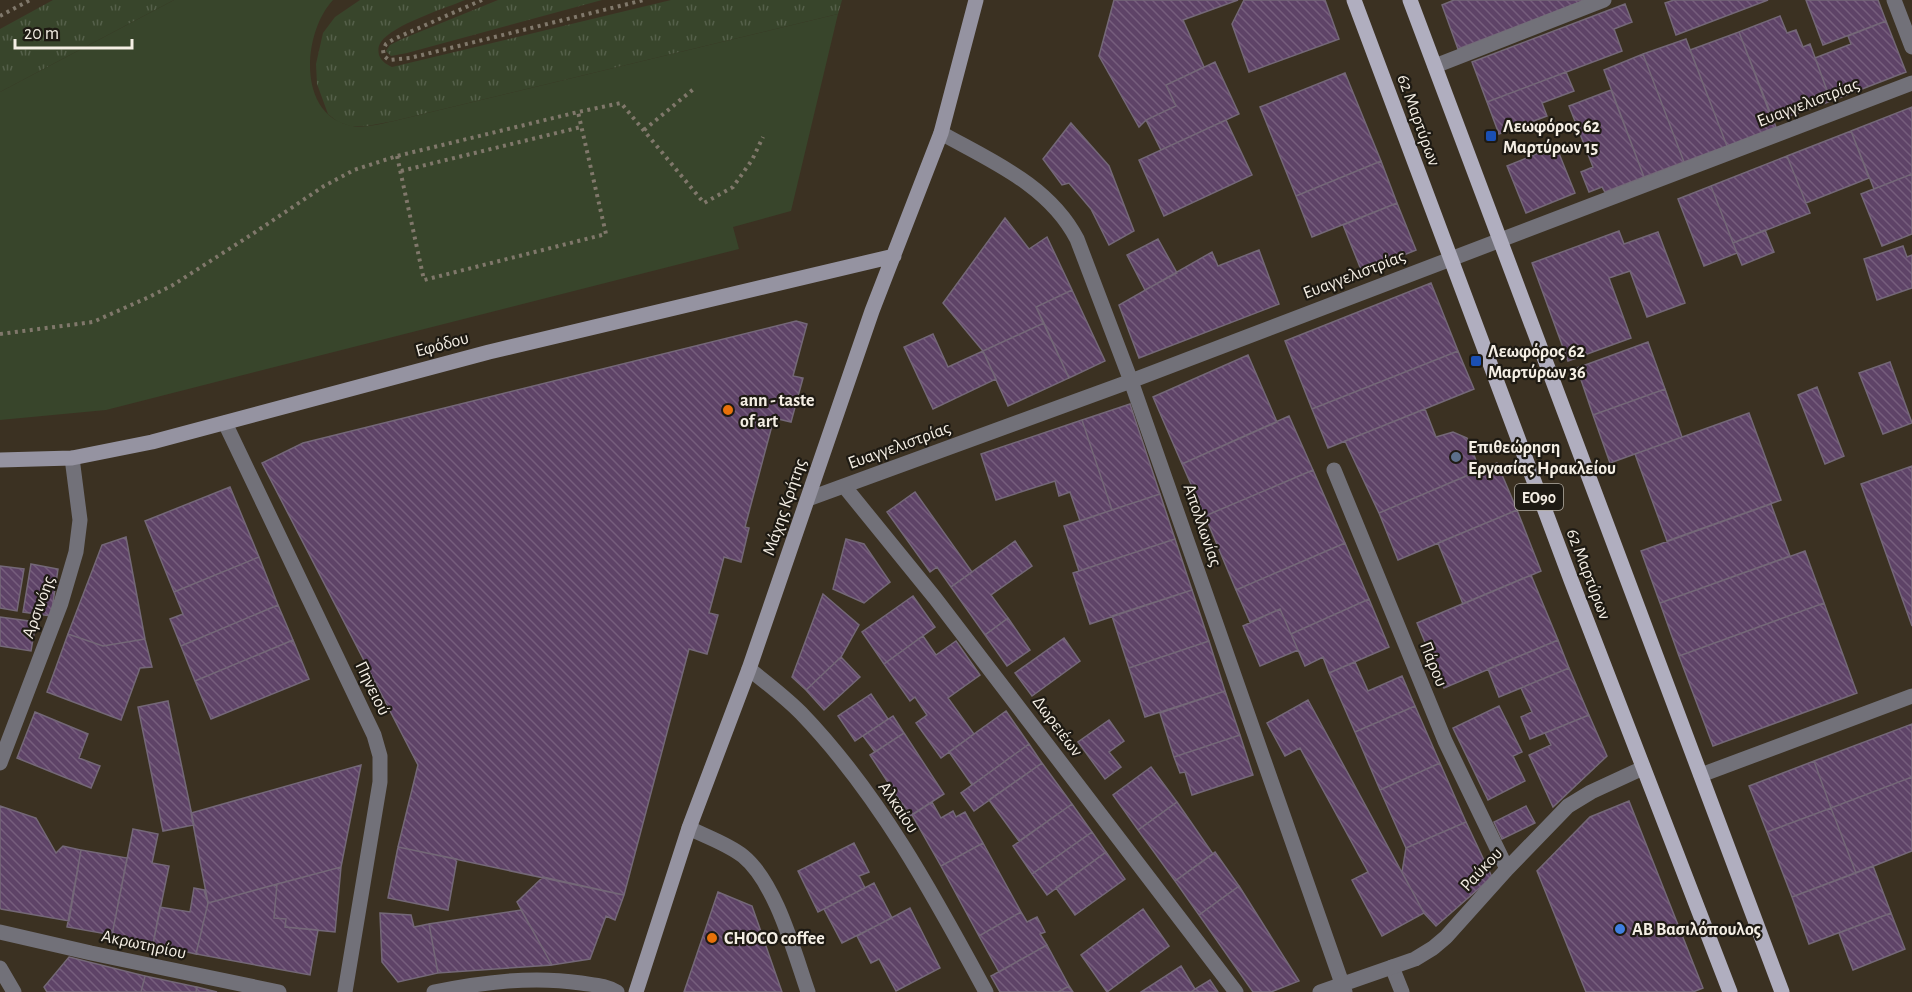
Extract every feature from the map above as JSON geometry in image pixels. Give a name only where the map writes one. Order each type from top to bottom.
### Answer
[{"type":"main road","name":"62 Μαρτύρων","points":[[1354,0],[1449,259],[1730,992]]},
{"type":"main road","name":"62 Μαρτύρων","points":[[1410,0],[1782,992]]},
{"type":"street","name":"Μάχης Κρήτης","points":[[636,992],[689,828],[749,669],[872,311],[941,133],[976,0]]},
{"type":"street","points":[[1435,66],[1604,0]]},
{"type":"street","points":[[1894,0],[1912,47]]},
{"type":"street","name":"Ευαγγελιστρίας","points":[[808,499],[1131,381],[1912,83]]},
{"type":"street","name":"Απολλωνίας","points":[[941,133],[1024,181],[1065,219],[1077,239],[1131,381],[1344,988]]},
{"type":"street","name":"Εφόδου","points":[[0,460],[72,458],[152,442],[489,352],[894,256]]},
{"type":"street","name":"Πηνειού","points":[[225,423],[374,735],[380,756],[380,782],[345,992]]},
{"type":"street","name":"Αρσινόης","points":[[0,763],[61,603],[73,563],[80,520],[72,458]]},
{"type":"street","name":"Πάρου","points":[[1334,470],[1445,741],[1507,869]]},
{"type":"street","name":"Δωρειέων","points":[[844,486],[935,598],[1236,992]]},
{"type":"street","name":"Αλκαίου","points":[[749,669],[801,713],[868,795],[921,877],[986,992]]},
{"type":"street","points":[[1701,776],[1912,696]]},
{"type":"street","name":"Ραύκου","points":[[1344,988],[1415,959],[1446,937],[1568,806],[1591,792],[1643,768]]},
{"type":"street","points":[[689,828],[741,854],[757,870],[783,921],[808,992]]},
{"type":"street","name":"Ακρωτηρίου","points":[[0,932],[279,992]]},
{"type":"street","points":[[1392,967],[1402,992]]},
{"type":"street","points":[[0,968],[14,992]]},
{"type":"street","points":[[434,992],[473,984],[535,980],[609,987],[617,992]]},
{"type":"street","points":[[1320,992],[1344,988]]},
{"type":"path","points":[[0,16],[30,0]]},
{"type":"path","points":[[482,0],[394,39],[386,44],[383,50],[384,56],[389,60],[410,58],[645,0]]},
{"type":"path","points":[[644,130],[696,87]]},
{"type":"path","points":[[0,334],[93,322],[149,297],[254,233],[324,186],[354,170],[397,156],[621,103],[704,203],[733,187],[752,160],[763,136]]},
{"type":"path","points":[[397,156],[424,280],[606,234],[578,112]]},
{"type":"path","points":[[401,171],[581,127]]},
{"type":"green space","points":[[53,0],[174,0],[0,92],[0,29]]},
{"type":"green space","points":[[174,0],[333,0],[323,14],[311,50],[310,70],[313,88],[320,104],[331,117],[348,125],[360,126],[394,121],[838,14],[791,211],[733,227],[739,249],[106,410],[0,420],[0,92]]},
{"type":"green space","points":[[360,0],[465,0],[407,23],[387,36],[378,48],[380,57],[392,67],[671,0],[842,0],[838,14],[394,121],[367,126],[350,126],[338,122],[328,114],[317,84],[316,64],[323,33],[335,17]]},
{"type":"green space","points":[[498,0],[602,0],[407,53],[391,56],[386,51],[390,45],[402,39]]},
{"type":"building","points":[[1114,0],[1238,0],[1183,20],[1204,67],[1166,85],[1176,106],[1146,120],[1139,127],[1099,56]]},
{"type":"building","points":[[1244,0],[1325,0],[1339,39],[1249,72],[1232,24]]},
{"type":"building","points":[[1454,0],[1585,0],[1458,49],[1442,5]]},
{"type":"building","points":[[1674,0],[1768,0],[1676,35],[1665,3]]},
{"type":"building","points":[[1806,0],[1878,0],[1886,21],[1823,45]]},
{"type":"building","points":[[1625,4],[1632,22],[1614,29],[1622,51],[1487,102],[1472,62]]},
{"type":"building","points":[[1780,16],[1787,33],[1796,30],[1803,47],[1810,44],[1831,101],[1781,119],[1778,111],[1770,114],[1739,32]]},
{"type":"building","points":[[1886,21],[1906,72],[1831,101],[1815,58],[1851,44],[1848,36]]},
{"type":"building","points":[[1739,32],[1776,127],[1727,146],[1690,50]]},
{"type":"building","points":[[1686,39],[1727,146],[1684,162],[1643,54]]},
{"type":"building","points":[[1643,54],[1684,162],[1644,177],[1604,70]]},
{"type":"building","points":[[1215,62],[1239,114],[1161,150],[1146,120],[1176,106],[1166,85]]},
{"type":"building","points":[[1566,72],[1574,91],[1542,103],[1547,116],[1499,134],[1487,102]]},
{"type":"building","points":[[1345,73],[1381,161],[1296,196],[1260,107]]},
{"type":"building","points":[[1611,90],[1644,177],[1605,192],[1602,187],[1589,192],[1581,172],[1593,167],[1569,106]]},
{"type":"building","points":[[1912,107],[1912,174],[1874,189],[1851,131]]},
{"type":"building","points":[[1226,120],[1252,175],[1164,216],[1139,160]]},
{"type":"building","points":[[1071,123],[1109,166],[1134,231],[1109,245],[1091,209],[1069,183],[1062,185],[1043,159]]},
{"type":"building","points":[[1851,131],[1869,178],[1806,203],[1787,156]]},
{"type":"building","points":[[1556,146],[1575,193],[1526,213],[1507,166]]},
{"type":"building","points":[[1787,156],[1810,213],[1733,243],[1711,186]]},
{"type":"building","points":[[1381,161],[1397,203],[1312,237],[1296,196]]},
{"type":"building","points":[[1912,174],[1912,234],[1882,246],[1861,194]]},
{"type":"building","points":[[1711,186],[1737,253],[1704,266],[1678,199]]},
{"type":"building","points":[[1397,203],[1416,250],[1362,272],[1343,225]]},
{"type":"building","points":[[1005,218],[1029,249],[1047,237],[1072,290],[1036,307],[1044,323],[983,351],[943,303]]},
{"type":"building","points":[[1765,230],[1774,252],[1742,265],[1733,243]]},
{"type":"building","points":[[1619,231],[1624,244],[1658,232],[1685,303],[1647,317],[1630,271],[1609,278],[1631,338],[1568,361],[1532,263]]},
{"type":"building","points":[[1158,239],[1177,273],[1145,290],[1127,255]]},
{"type":"building","points":[[1903,246],[1907,257],[1912,255],[1912,288],[1877,300],[1864,259]]},
{"type":"building","points":[[1259,250],[1279,304],[1139,358],[1119,305],[1212,252],[1218,266]]},
{"type":"building","points":[[1431,283],[1458,351],[1312,409],[1285,341]]},
{"type":"building","points":[[1072,290],[1105,361],[1069,378],[1036,307]]},
{"type":"building","points":[[796,321],[807,324],[793,376],[803,378],[791,422],[774,418],[745,527],[749,528],[741,562],[724,557],[709,613],[718,615],[707,654],[689,649],[624,895],[398,847],[418,765],[262,463],[303,443]]},
{"type":"building","points":[[1044,323],[1069,378],[1008,406],[983,351]]},
{"type":"building","points":[[933,334],[948,367],[983,351],[996,379],[933,409],[904,347]]},
{"type":"building","points":[[1648,342],[1665,389],[1593,415],[1577,368]]},
{"type":"building","points":[[1458,351],[1474,389],[1328,448],[1312,409]]},
{"type":"building","points":[[1248,355],[1277,422],[1182,464],[1153,397]]},
{"type":"building","points":[[1890,362],[1912,423],[1883,434],[1859,373]]},
{"type":"building","points":[[1817,387],[1844,456],[1825,464],[1798,395]]},
{"type":"building","points":[[1665,389],[1682,437],[1610,463],[1593,415]]},
{"type":"building","points":[[1130,404],[1160,494],[1112,510],[1082,420]]},
{"type":"building","points":[[1425,409],[1436,437],[1453,432],[1467,438],[1480,470],[1379,513],[1345,441]]},
{"type":"building","points":[[1749,413],[1781,500],[1667,541],[1635,454]]},
{"type":"building","points":[[1289,416],[1313,470],[1205,516],[1182,464]]},
{"type":"building","points":[[1082,420],[1112,510],[1080,521],[1070,492],[1059,496],[1055,481],[996,500],[981,454]]},
{"type":"building","points":[[1497,463],[1517,510],[1398,560],[1379,513]]},
{"type":"building","points":[[1912,466],[1912,626],[1861,484]]},
{"type":"building","points":[[1313,470],[1345,543],[1236,590],[1205,516]]},
{"type":"building","points":[[230,487],[259,557],[174,592],[145,521]]},
{"type":"building","points":[[915,492],[972,572],[951,587],[937,567],[930,572],[887,512]]},
{"type":"building","points":[[1160,494],[1175,539],[1079,571],[1064,526]]},
{"type":"building","points":[[1771,504],[1790,556],[1660,603],[1641,551]]},
{"type":"building","points":[[1517,510],[1541,571],[1463,604],[1438,543]]},
{"type":"building","points":[[126,537],[145,639],[103,646],[68,634],[102,545]]},
{"type":"building","points":[[846,539],[864,544],[890,582],[864,603],[833,589]]},
{"type":"building","points":[[1175,539],[1192,590],[1090,624],[1073,573]]},
{"type":"building","points":[[1015,541],[1032,566],[991,595],[1008,618],[985,635],[951,587]]},
{"type":"building","points":[[1345,543],[1369,599],[1291,634],[1280,609],[1250,622],[1236,590]]},
{"type":"building","points":[[1805,551],[1824,603],[1679,656],[1660,603]]},
{"type":"building","points":[[259,557],[278,605],[181,646],[170,619],[183,614],[174,592]]},
{"type":"building","points":[[31,564],[58,569],[51,616],[23,612]]},
{"type":"building","points":[[0,566],[24,569],[17,611],[0,608]]},
{"type":"building","points":[[1531,575],[1558,640],[1444,688],[1417,623]]},
{"type":"building","points":[[1192,590],[1209,641],[1129,668],[1112,616]]},
{"type":"building","points":[[823,594],[859,625],[841,657],[806,690],[792,677]]},
{"type":"building","points":[[913,596],[935,627],[884,664],[862,632]]},
{"type":"building","points":[[1369,599],[1389,647],[1329,673],[1323,657],[1305,666],[1291,634]]},
{"type":"building","points":[[1824,603],[1857,693],[1713,746],[1679,656]]},
{"type":"building","points":[[278,605],[293,640],[195,681],[181,646]]},
{"type":"building","points":[[1280,609],[1298,650],[1260,666],[1243,626]]},
{"type":"building","points":[[0,617],[36,622],[31,651],[0,646]]},
{"type":"building","points":[[1008,618],[1030,650],[1007,666],[985,635]]},
{"type":"building","points":[[68,634],[103,646],[145,639],[152,667],[140,668],[121,720],[47,692]]},
{"type":"building","points":[[923,636],[936,655],[956,641],[980,675],[948,698],[974,734],[941,758],[916,723],[927,715],[915,697],[910,701],[884,664]]},
{"type":"building","points":[[1064,638],[1080,661],[1032,696],[1015,673]]},
{"type":"building","points":[[293,640],[309,679],[211,719],[195,681]]},
{"type":"building","points":[[1558,640],[1569,668],[1499,697],[1488,669]]},
{"type":"building","points":[[1209,641],[1225,691],[1145,717],[1129,668]]},
{"type":"building","points":[[841,657],[860,677],[824,710],[806,690]]},
{"type":"building","points":[[1355,662],[1368,691],[1402,676],[1415,706],[1355,732],[1329,673]]},
{"type":"building","points":[[1569,668],[1589,715],[1530,739],[1521,717],[1532,712],[1521,688]]},
{"type":"building","points":[[1225,691],[1240,735],[1174,757],[1160,713]]},
{"type":"building","points":[[871,694],[888,719],[855,741],[838,716]]},
{"type":"building","points":[[1308,700],[1424,913],[1382,936],[1352,880],[1368,872],[1300,748],[1285,756],[1267,723]]},
{"type":"building","points":[[168,701],[194,825],[163,831],[138,707]]},
{"type":"building","points":[[1415,706],[1440,763],[1380,790],[1355,732]]},
{"type":"building","points":[[1499,706],[1522,752],[1513,756],[1525,781],[1488,800],[1453,728]]},
{"type":"building","points":[[1006,711],[1029,744],[972,785],[949,752]]},
{"type":"building","points":[[35,712],[88,734],[79,758],[100,766],[91,788],[17,758]]},
{"type":"building","points":[[1589,715],[1607,756],[1553,807],[1529,755],[1551,745],[1545,733]]},
{"type":"building","points":[[893,716],[904,733],[875,752],[863,736]]},
{"type":"building","points":[[1109,720],[1124,741],[1109,752],[1121,767],[1105,779],[1078,742]]},
{"type":"building","points":[[1912,724],[1912,777],[1831,808],[1814,761]]},
{"type":"building","points":[[904,733],[944,794],[910,816],[870,755]]},
{"type":"building","points":[[1240,735],[1253,775],[1192,795],[1185,772],[1180,773],[1174,757]]},
{"type":"building","points":[[1029,744],[1042,763],[974,811],[961,793]]},
{"type":"building","points":[[1814,761],[1831,808],[1767,832],[1749,786]]},
{"type":"building","points":[[1042,763],[1072,804],[1019,841],[989,800]]},
{"type":"building","points":[[1440,763],[1466,822],[1406,848],[1380,790]]},
{"type":"building","points":[[361,765],[341,867],[208,903],[191,813]]},
{"type":"building","points":[[1151,767],[1177,802],[1138,830],[1113,795]]},
{"type":"building","points":[[1912,777],[1912,851],[1856,873],[1831,808]]},
{"type":"building","name":"ΑΒ Βασιλόπουλος","points":[[1629,801],[1703,988],[1693,992],[1586,992],[1537,871],[1590,817]]},
{"type":"building","points":[[932,802],[941,818],[953,811],[956,817],[965,812],[983,843],[941,866],[912,815]]},
{"type":"building","points":[[1177,802],[1213,854],[1175,881],[1138,830]]},
{"type":"building","points":[[1072,804],[1092,832],[1032,874],[1013,846]]},
{"type":"building","points":[[0,806],[36,818],[56,853],[63,846],[81,850],[69,921],[1,909]]},
{"type":"building","points":[[1526,806],[1535,823],[1502,839],[1494,822]]},
{"type":"building","points":[[1831,808],[1856,873],[1792,897],[1767,832]]},
{"type":"building","points":[[1466,822],[1492,877],[1436,926],[1424,913],[1402,872],[1406,848]]},
{"type":"building","points":[[133,829],[158,834],[152,863],[169,866],[153,944],[112,935]]},
{"type":"building","points":[[1092,832],[1106,852],[1047,895],[1032,874]]},
{"type":"building","points":[[854,843],[869,872],[859,876],[865,888],[818,912],[798,871]]},
{"type":"building","points":[[983,843],[1021,912],[979,936],[941,866]]},
{"type":"building","points":[[398,847],[457,859],[448,910],[388,898]]},
{"type":"building","points":[[81,850],[127,858],[112,935],[67,927]]},
{"type":"building","points":[[1106,852],[1125,879],[1075,915],[1056,888]]},
{"type":"building","points":[[1215,852],[1239,886],[1199,915],[1175,881]]},
{"type":"building","points":[[1873,866],[1891,913],[1809,944],[1792,897]]},
{"type":"building","points":[[341,867],[335,932],[285,927],[286,919],[274,918],[277,884]]},
{"type":"building","points":[[543,877],[624,895],[615,920],[606,916],[590,959],[552,965],[517,902]]},
{"type":"building","points":[[874,883],[892,918],[842,943],[824,909]]},
{"type":"building","points":[[277,884],[274,918],[286,919],[285,927],[318,930],[310,975],[196,954],[208,903]]},
{"type":"building","points":[[1239,886],[1299,981],[1271,992],[1253,992],[1199,915]]},
{"type":"building","points":[[194,888],[204,890],[208,903],[196,954],[153,944],[160,907],[190,912]]},
{"type":"building","points":[[718,892],[752,906],[782,992],[684,992]]},
{"type":"building","points":[[910,908],[940,968],[896,991],[879,959],[871,963],[857,936]]},
{"type":"building","points":[[1143,909],[1169,946],[1107,992],[1081,955]]},
{"type":"building","points":[[521,910],[552,965],[438,973],[429,924]]},
{"type":"building","points":[[1021,912],[1027,922],[1037,917],[1045,932],[1040,934],[1047,945],[999,972],[979,936]]},
{"type":"building","points":[[380,913],[411,915],[414,927],[429,924],[438,973],[398,982],[382,962]]},
{"type":"building","points":[[1891,913],[1905,949],[1853,970],[1839,933]]},
{"type":"building","points":[[1047,945],[1069,986],[1058,992],[1000,992],[991,976]]},
{"type":"building","points":[[69,957],[145,976],[141,992],[47,992],[44,987]]},
{"type":"building","points":[[1181,966],[1195,989],[1191,992],[1141,992]]},
{"type":"building","points":[[145,976],[197,987],[196,992],[141,992]]},
{"type":"building","points":[[1210,980],[1218,992],[1191,992],[1195,989]]},
{"type":"building","points":[[1069,986],[1073,992],[1058,992]]},
{"type":"building","points":[[197,987],[217,992],[196,992]]},
{"type":"place","name":"Λεωφόρος 62 Μαρτύρων 15","points":[[1491,136]]},
{"type":"place","name":"Λεωφόρος 62 Μαρτύρων 36","points":[[1476,361]]},
{"type":"place","name":"ann - taste of art","points":[[728,410]]},
{"type":"place","name":"Επιθεώρηση Εργασίας Ηρακλείου","points":[[1456,457]]},
{"type":"place","name":"ΑΒ Βασιλόπουλος","points":[[1620,929]]},
{"type":"place","name":"CHOCO coffee","points":[[712,938]]}]
